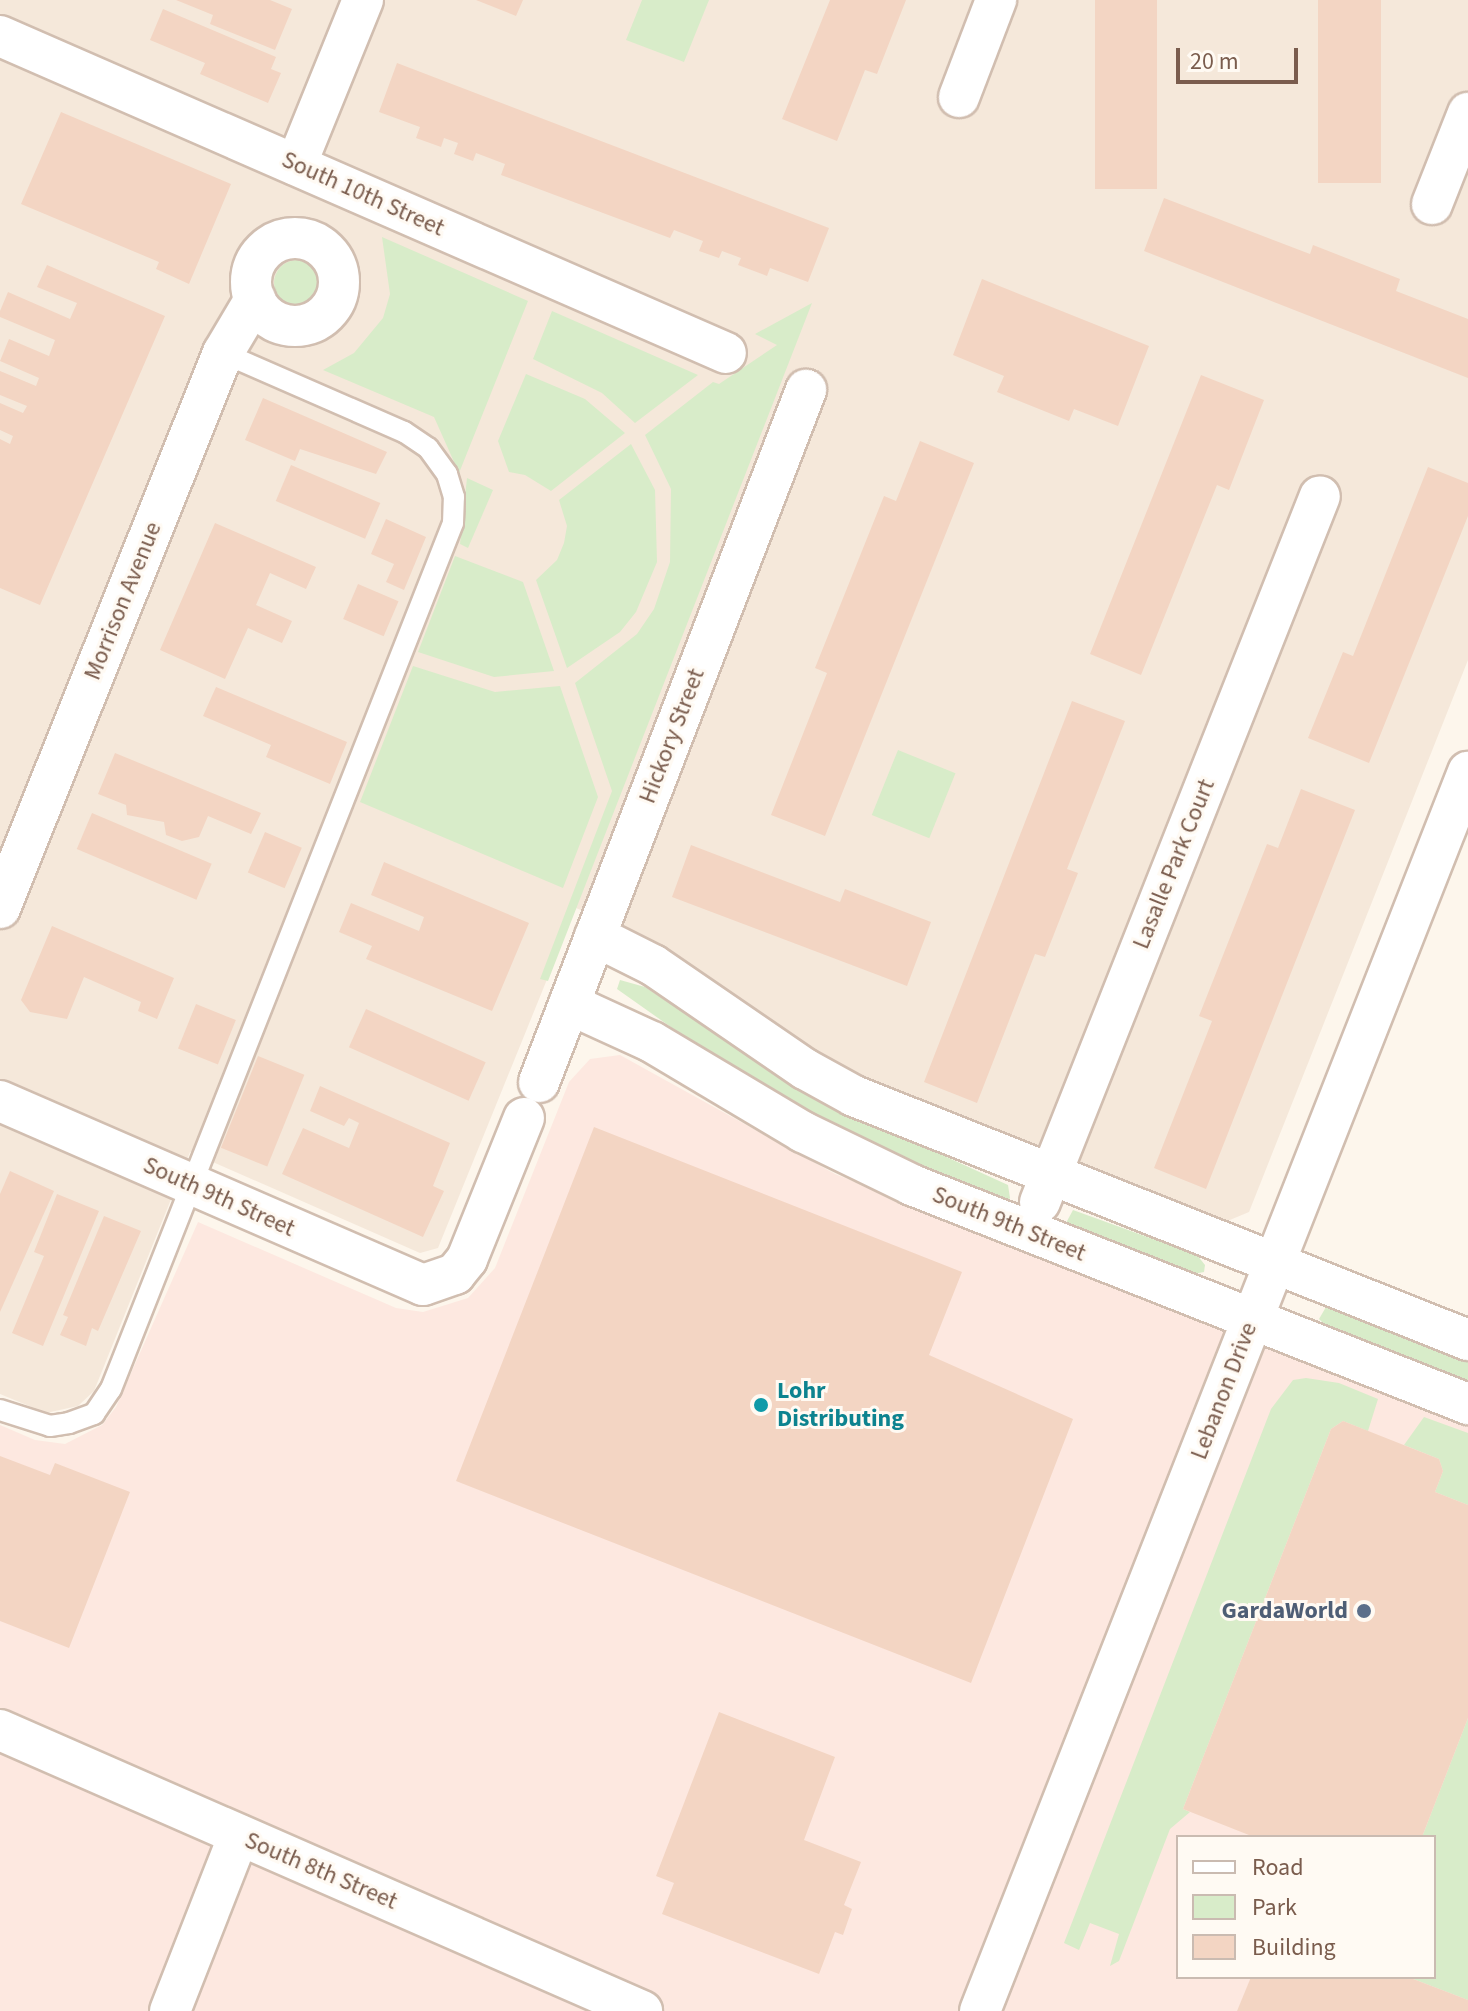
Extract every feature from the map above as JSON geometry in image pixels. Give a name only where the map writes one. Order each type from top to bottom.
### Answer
[{"type":"street","points":[[296,165],[363,0]]},
{"type":"street","points":[[959,97],[996,0]]},
{"type":"street","name":"South 10th Street","points":[[0,36],[726,353]]},
{"type":"street","points":[[1432,204],[1468,113]]},
{"type":"street","name":"Morrison Avenue","points":[[0,908],[223,353],[255,299]]},
{"type":"street","name":"Hickory Street","points":[[440,1283],[467,1259],[806,390]]},
{"type":"street","name":"Lasalle Park Court","points":[[1028,1232],[1320,496]]},
{"type":"street","name":"Lebanon Drive","points":[[980,2011],[1468,772]]},
{"type":"street","points":[[595,936],[653,965],[805,1069],[854,1096],[1050,1177],[1468,1340]]},
{"type":"street","name":"South 9th Street","points":[[569,1004],[652,1042],[851,1157],[1028,1232],[1468,1404]]},
{"type":"street","name":"South 9th Street","points":[[0,1101],[406,1280],[440,1283]]},
{"type":"street","name":"South 8th Street","points":[[0,1730],[642,2011]]},
{"type":"street","points":[[170,2011],[239,1835]]},
{"type":"lane","points":[[0,1410],[50,1426],[94,1414],[111,1389],[447,546],[454,497],[447,474],[428,448],[404,432],[223,353]]},
{"type":"shaded area","points":[[0,0],[1468,0],[1468,660],[1249,1212],[1225,1222],[875,1085],[810,1054],[641,934],[576,908],[438,1248],[420,1253],[190,1152],[94,1391],[78,1406],[46,1413],[0,1394]]},
{"type":"shaded area","points":[[620,1055],[835,1174],[1468,1423],[1468,2011],[0,2011],[0,1425],[35,1440],[65,1444],[102,1425],[116,1407],[198,1222],[396,1308],[423,1312],[468,1298],[495,1268],[569,1082],[590,1059]]},
{"type":"green space","points":[[642,0],[709,0],[684,62],[626,40]]},
{"type":"green space","points":[[382,237],[528,301],[459,473],[434,417],[323,370],[354,353],[383,318],[390,294]]},
{"type":"green space","points":[[297,260],[313,267],[320,283],[313,299],[297,306],[281,299],[274,283],[281,267]]},
{"type":"green space","points":[[812,303],[548,981],[540,979],[612,791],[575,683],[637,634],[654,609],[670,562],[671,489],[645,435],[713,382],[719,384],[777,345],[755,334]]},
{"type":"green space","points":[[552,311],[698,375],[635,423],[602,393],[533,359]]},
{"type":"green space","points":[[526,374],[585,399],[625,433],[551,491],[525,475],[509,472],[498,441]]},
{"type":"green space","points":[[631,444],[655,490],[657,562],[636,612],[620,632],[567,668],[536,580],[557,560],[564,543],[567,526],[559,500]]},
{"type":"green space","points":[[467,478],[493,490],[468,548],[460,544]]},
{"type":"green space","points":[[455,556],[523,582],[554,671],[494,677],[418,652]]},
{"type":"green space","points":[[413,666],[495,692],[560,686],[598,797],[563,888],[360,802]]},
{"type":"green space","points":[[898,750],[955,773],[929,838],[872,815]]},
{"type":"green space","points":[[620,980],[645,987],[804,1092],[1008,1185],[1010,1198],[1007,1202],[955,1182],[847,1135],[733,1071],[617,989]]},
{"type":"green space","points":[[1073,1210],[1197,1255],[1205,1265],[1204,1272],[1188,1275],[1074,1230],[1066,1223]]},
{"type":"green space","points":[[1326,1307],[1468,1359],[1468,1381],[1325,1325],[1319,1319]]},
{"type":"green space","points":[[1306,1378],[1339,1383],[1378,1399],[1368,1431],[1343,1421],[1331,1429],[1183,1809],[1190,1812],[1170,1829],[1119,1961],[1110,1966],[1119,1934],[1090,1923],[1079,1950],[1064,1943],[1271,1409],[1293,1380]]},
{"type":"green space","points":[[1424,1417],[1468,1433],[1468,1505],[1435,1492],[1443,1471],[1439,1459],[1404,1445]]},
{"type":"green space","points":[[1468,1718],[1468,2000],[1413,1979],[1436,1979],[1436,1835],[1423,1835]]},
{"type":"building","points":[[176,0],[270,0],[292,9],[275,50],[210,24],[213,15]]},
{"type":"building","points":[[476,0],[523,0],[516,16]]},
{"type":"building","points":[[830,0],[906,0],[877,74],[865,70],[837,141],[782,119]]},
{"type":"building","points":[[1095,0],[1157,0],[1157,189],[1095,189]]},
{"type":"building","points":[[1318,0],[1381,0],[1381,183],[1318,183]]},
{"type":"building","points":[[163,9],[276,57],[271,69],[281,73],[268,103],[200,74],[205,63],[150,40]]},
{"type":"building","points":[[397,63],[829,228],[808,282],[770,268],[767,276],[738,265],[741,258],[722,251],[719,258],[699,251],[703,241],[674,230],[670,238],[501,175],[505,164],[476,153],[473,161],[454,154],[458,143],[444,138],[441,147],[416,138],[420,127],[379,112]]},
{"type":"building","points":[[61,112],[231,184],[189,284],[156,269],[159,262],[21,204]]},
{"type":"building","points":[[1164,198],[1310,254],[1313,245],[1400,279],[1396,291],[1468,319],[1468,378],[1144,251]]},
{"type":"building","points":[[47,265],[165,316],[40,605],[0,588],[0,439],[10,444],[13,436],[0,430],[0,403],[23,413],[27,406],[0,395],[0,371],[36,386],[39,378],[0,361],[9,339],[49,356],[55,340],[0,317],[0,311],[8,292],[70,319],[77,303],[37,287]]},
{"type":"building","points":[[982,279],[1149,346],[1118,426],[1074,409],[1069,421],[997,392],[1004,376],[953,355]]},
{"type":"building","points":[[1201,375],[1264,400],[1229,490],[1217,485],[1141,675],[1090,654]]},
{"type":"building","points":[[263,398],[387,452],[376,474],[300,449],[295,461],[245,440]]},
{"type":"building","points":[[920,441],[974,463],[825,836],[771,815],[827,673],[815,668],[884,496],[896,501]]},
{"type":"building","points":[[291,465],[380,503],[365,539],[276,501]]},
{"type":"building","points":[[1428,467],[1468,483],[1468,516],[1369,763],[1308,738],[1343,652],[1353,656]]},
{"type":"building","points":[[386,519],[426,537],[404,590],[386,582],[394,564],[371,554]]},
{"type":"building","points":[[215,523],[316,567],[306,589],[270,573],[256,605],[292,621],[282,643],[248,628],[225,679],[160,650]]},
{"type":"building","points":[[358,584],[399,601],[384,636],[343,619]]},
{"type":"building","points":[[216,687],[347,742],[330,784],[266,757],[271,745],[203,716]]},
{"type":"building","points":[[1072,701],[1125,721],[1067,869],[1078,873],[1045,957],[1035,954],[977,1103],[924,1082]]},
{"type":"building","points":[[115,753],[261,813],[251,834],[208,816],[199,837],[182,841],[166,835],[164,822],[127,815],[126,805],[98,794]]},
{"type":"building","points":[[1301,789],[1355,810],[1206,1189],[1154,1168],[1212,1021],[1199,1016],[1267,844],[1278,848]]},
{"type":"building","points":[[92,813],[212,864],[196,900],[77,849]]},
{"type":"building","points":[[265,832],[302,848],[285,888],[248,873]]},
{"type":"building","points":[[691,845],[840,902],[845,889],[931,922],[907,986],[672,897]]},
{"type":"building","points":[[384,862],[529,923],[492,1011],[366,959],[372,946],[339,932],[351,903],[419,931],[424,917],[371,895]]},
{"type":"building","points":[[52,926],[174,978],[157,1019],[138,1011],[141,1002],[84,977],[67,1019],[30,1012],[21,1000]]},
{"type":"building","points":[[196,1004],[236,1020],[218,1065],[178,1049]]},
{"type":"building","points":[[366,1009],[486,1062],[469,1101],[349,1047]]},
{"type":"building","points":[[258,1056],[304,1075],[267,1167],[221,1148]]},
{"type":"building","points":[[320,1086],[450,1143],[433,1186],[444,1191],[423,1237],[282,1174],[303,1128],[349,1148],[359,1123],[349,1118],[344,1126],[310,1111]]},
{"type":"building","name":"Lohr Distributing","points":[[594,1127],[962,1272],[929,1355],[1073,1419],[971,1683],[456,1481]]},
{"type":"building","points":[[10,1171],[54,1191],[0,1312],[0,1194]]},
{"type":"building","points":[[57,1194],[99,1211],[43,1346],[12,1333],[44,1256],[34,1252]]},
{"type":"building","points":[[104,1216],[141,1231],[98,1331],[92,1328],[86,1346],[60,1335],[68,1317],[63,1315]]},
{"type":"building","name":"GardaWorld","points":[[1343,1421],[1439,1459],[1443,1471],[1435,1492],[1468,1505],[1468,1718],[1423,1835],[1249,1835],[1183,1809],[1331,1429]]},
{"type":"building","points":[[0,1456],[50,1475],[55,1463],[130,1492],[69,1648],[0,1621]]},
{"type":"building","points":[[719,1712],[835,1757],[804,1840],[861,1862],[844,1905],[852,1909],[843,1935],[835,1932],[819,1974],[662,1914],[674,1883],[656,1876]]},
{"type":"building","points":[[1250,1979],[1413,1979],[1468,2000],[1468,2011],[1237,2011]]},
{"type":"place","name":"Lohr Distributing","points":[[761,1405]]},
{"type":"place","name":"GardaWorld","points":[[1364,1611]]}]
